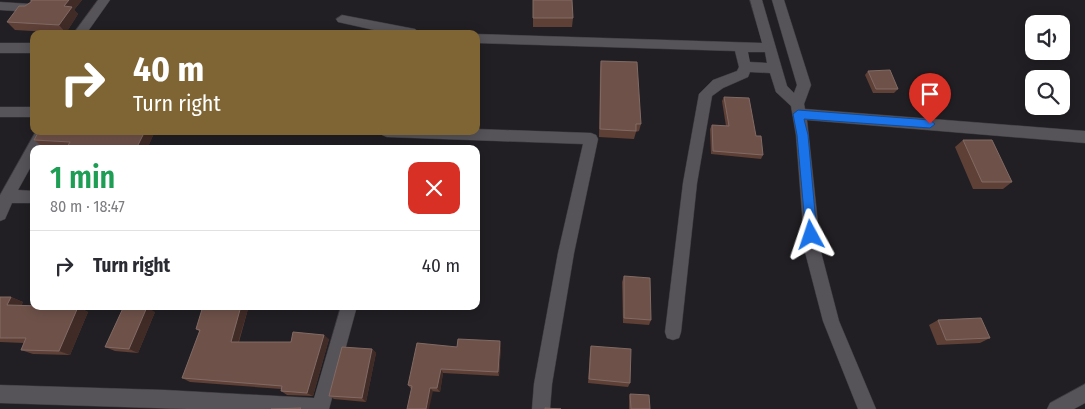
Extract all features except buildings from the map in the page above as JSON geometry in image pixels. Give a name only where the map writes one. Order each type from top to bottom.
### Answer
[{"type":"street","points":[[82,30],[104,0]]},
{"type":"street","points":[[756,0],[781,88],[797,109],[802,135],[813,252],[831,321],[867,409]]},
{"type":"street","points":[[778,0],[804,85],[797,109]]},
{"type":"street","points":[[0,6],[31,8]]},
{"type":"street","points":[[342,19],[396,30]]},
{"type":"street","points":[[480,38],[770,48]]},
{"type":"street","points":[[673,332],[690,183],[706,94],[718,84],[743,74],[745,67],[740,46]]},
{"type":"street","points":[[0,48],[30,48]]},
{"type":"street","points":[[745,67],[776,68]]},
{"type":"street","points":[[797,109],[1085,137]]},
{"type":"street","points":[[0,112],[30,112]]},
{"type":"street","points":[[475,145],[481,135],[591,139],[566,253],[543,384],[541,409]]},
{"type":"street","points":[[0,214],[7,196],[30,154]]},
{"type":"street","points":[[0,182],[15,181]]},
{"type":"street","points":[[7,196],[30,197]]},
{"type":"street","points":[[0,394],[165,399],[320,408],[348,310]]},
{"type":"route","points":[[811,235],[802,135],[798,114],[930,124]]}]
